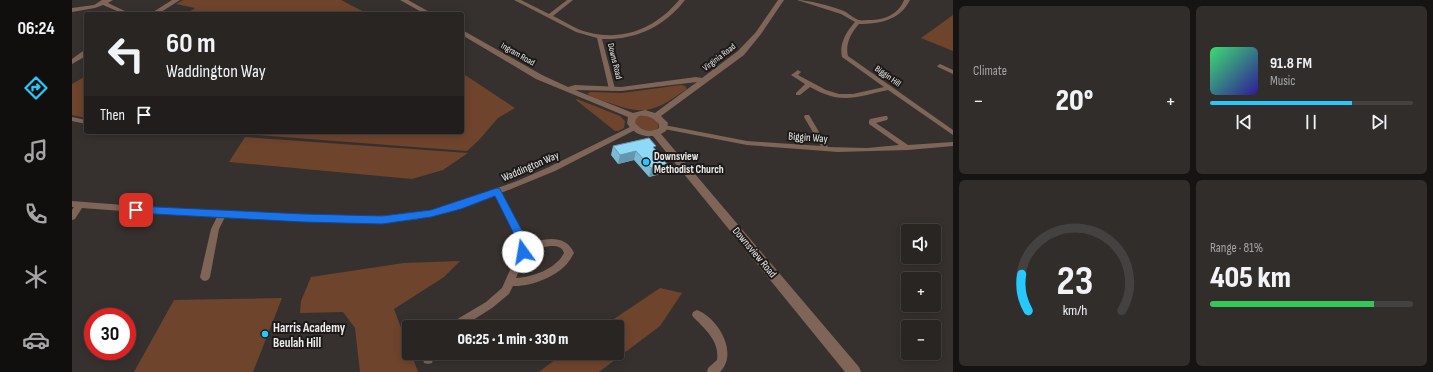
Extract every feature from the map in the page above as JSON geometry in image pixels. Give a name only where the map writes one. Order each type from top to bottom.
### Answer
[{"type":"street","points":[[98,0],[123,12]]},
{"type":"street","points":[[72,10],[89,8],[110,0]]},
{"type":"street","points":[[156,12],[177,0]]},
{"type":"street","points":[[403,0],[426,12]]},
{"type":"street","points":[[516,0],[585,33],[599,36],[621,36],[647,30],[664,18],[682,0]]},
{"type":"street","points":[[550,16],[570,0]]},
{"type":"street","name":"Virginia Road","points":[[656,116],[732,60],[751,43],[780,0]]},
{"type":"street","points":[[800,0],[843,13],[858,22],[875,22],[888,18],[899,12],[907,0]]},
{"type":"street","name":"Biggin Hill","points":[[858,22],[849,32],[844,56],[953,133]]},
{"type":"street","name":"Ingram Road","points":[[464,33],[527,71],[566,89],[634,116]]},
{"type":"street","name":"Downs Road","points":[[599,36],[612,89]]},
{"type":"street","points":[[74,59],[84,55]]},
{"type":"street","points":[[940,66],[953,72]]},
{"type":"street","points":[[798,72],[794,75],[829,94],[841,96],[854,95],[889,88]]},
{"type":"street","points":[[566,89],[575,87],[612,89],[656,85],[696,78],[704,81]]},
{"type":"street","points":[[798,94],[809,84]]},
{"type":"street","points":[[656,116],[645,113],[634,116],[631,123],[635,128],[644,133],[659,130]]},
{"type":"street","name":"Downsview Road","points":[[656,116],[662,120],[659,130],[854,372]]},
{"type":"street","points":[[807,117],[826,149]]},
{"type":"street","points":[[885,118],[872,121],[873,124],[908,148]]},
{"type":"street","points":[[72,119],[84,122]]},
{"type":"street","name":"Waddington Way","points":[[76,205],[222,214],[359,220],[397,219],[445,210],[497,192],[552,169],[635,128]]},
{"type":"street","name":"Biggin Way","points":[[659,130],[747,143],[826,149],[867,150],[953,144]]},
{"type":"street","points":[[463,320],[498,298],[506,291],[511,282],[524,247],[513,221],[497,192]]},
{"type":"street","points":[[72,217],[76,205]]},
{"type":"street","points":[[205,277],[215,229],[222,214]]},
{"type":"street","points":[[511,282],[523,283],[541,276],[565,260],[569,253],[566,246],[553,242],[524,247]]},
{"type":"street","points":[[697,314],[707,323],[717,336],[723,352],[722,361],[712,372]]},
{"type":"shaded area","points":[[183,0],[341,0],[364,12],[189,12],[195,8],[176,4]]},
{"type":"shaded area","points":[[953,15],[953,51],[921,38]]},
{"type":"shaded area","points":[[464,74],[515,108],[498,118],[467,151],[245,134],[464,134]]},
{"type":"shaded area","points":[[84,77],[84,118],[72,115],[72,84]]},
{"type":"shaded area","points":[[681,85],[685,86],[687,89],[659,106],[642,110],[633,110],[587,94],[590,92],[622,93]]},
{"type":"shaded area","points":[[577,99],[620,116],[625,121],[624,128],[615,131],[576,100]]},
{"type":"shaded area","points":[[643,115],[659,122],[658,128],[649,131],[635,125],[634,120]]},
{"type":"shaded area","points":[[245,137],[468,153],[443,170],[412,179],[229,162]]},
{"type":"shaded area","points":[[460,261],[444,277],[394,309],[402,330],[402,360],[414,360],[418,372],[360,372],[355,328],[343,312],[300,313],[301,301],[311,277],[404,263]]},
{"type":"shaded area","points":[[660,288],[682,293],[660,326],[624,353],[624,320],[612,320]]},
{"type":"shaded area","points":[[282,298],[253,372],[134,372],[174,300]]},
{"type":"shaded area","points":[[555,360],[615,360],[599,372],[539,372]]},
{"type":"building","points":[[649,138],[656,146],[653,147],[667,164],[651,168],[636,151],[620,155],[613,146]]},
{"type":"place","name":"Downsview Methodist Church","points":[[646,162]]},
{"type":"place","name":"Harris Academy Beulah Hill","points":[[265,334]]},
{"type":"route","points":[[136,210],[303,218],[382,220],[431,214],[497,192],[523,242],[523,252]]}]
